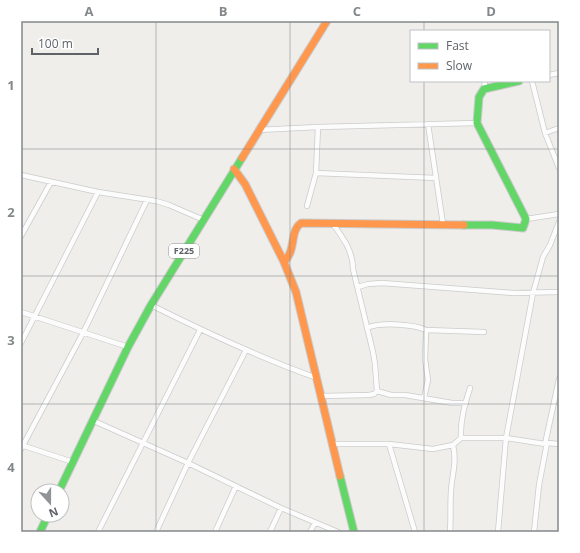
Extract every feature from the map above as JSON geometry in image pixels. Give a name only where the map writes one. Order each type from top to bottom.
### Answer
[{"type":"street","name":"F225","points":[[63,483],[94,421],[128,347],[151,306],[258,130],[327,21]]},
{"type":"street","points":[[284,262],[290,256],[296,227],[301,223],[502,225],[523,228],[526,219],[477,123],[479,97],[484,89],[485,82]]},
{"type":"street","points":[[484,89],[515,82]]},
{"type":"street","points":[[532,82],[545,133],[559,168]]},
{"type":"street","points":[[258,130],[477,123]]},
{"type":"street","points":[[428,124],[443,224]]},
{"type":"street","points":[[307,206],[316,173],[318,127]]},
{"type":"street","points":[[545,133],[559,128]]},
{"type":"street","points":[[234,169],[245,184],[284,262],[296,292],[354,532]]},
{"type":"street","points":[[316,173],[436,178]]},
{"type":"street","points":[[21,175],[98,192],[169,205],[204,220]]},
{"type":"street","points":[[21,236],[51,182]]},
{"type":"street","points":[[21,343],[98,192]]},
{"type":"street","points":[[73,462],[22,446],[83,333],[147,200]]},
{"type":"street","points":[[526,219],[559,214]]},
{"type":"street","points":[[498,532],[506,438],[533,293],[543,257],[550,245],[559,222]]},
{"type":"street","points":[[333,224],[347,243],[353,260],[353,269],[376,364],[377,391]]},
{"type":"street","points":[[358,287],[368,284],[382,283],[533,293],[559,292]]},
{"type":"street","points":[[151,306],[246,350],[317,378]]},
{"type":"street","points":[[21,312],[128,347]]},
{"type":"street","points":[[367,328],[372,326],[393,325],[419,327],[426,330],[484,332]]},
{"type":"street","points":[[98,532],[200,330]]},
{"type":"street","points":[[424,398],[428,380],[425,359],[426,330]]},
{"type":"street","points":[[156,532],[188,463],[246,350]]},
{"type":"street","points":[[534,532],[538,485],[559,379]]},
{"type":"street","points":[[461,438],[461,430],[470,388]]},
{"type":"street","points":[[321,396],[369,395],[374,394],[377,391]]},
{"type":"street","points":[[377,391],[391,396],[405,395],[452,403],[466,403]]},
{"type":"street","points":[[94,421],[188,463],[281,508],[338,532]]},
{"type":"street","points":[[332,444],[389,444],[433,448],[453,445],[461,438],[506,438],[559,444]]},
{"type":"street","points":[[389,444],[415,532]]},
{"type":"street","points":[[450,532],[451,490],[455,465],[453,445]]},
{"type":"street","points":[[215,532],[236,486]]},
{"type":"street","points":[[270,532],[281,508]]},
{"type":"street","points":[[310,532],[315,523]]},
{"type":"traffic: fast","points":[[464,225],[492,225],[523,228],[526,219],[477,123],[479,97],[484,89],[515,82]]},
{"type":"traffic: fast","points":[[63,483],[128,347],[151,305],[242,158]]},
{"type":"traffic: fast","points":[[340,476],[354,532]]},
{"type":"traffic: fast","points":[[40,532],[44,523]]},
{"type":"traffic: slow","points":[[242,158],[327,21]]},
{"type":"traffic: slow","points":[[234,169],[245,184],[284,262],[296,292],[340,476]]},
{"type":"traffic: slow","points":[[284,262],[290,252],[295,231],[301,223],[464,225]]}]
